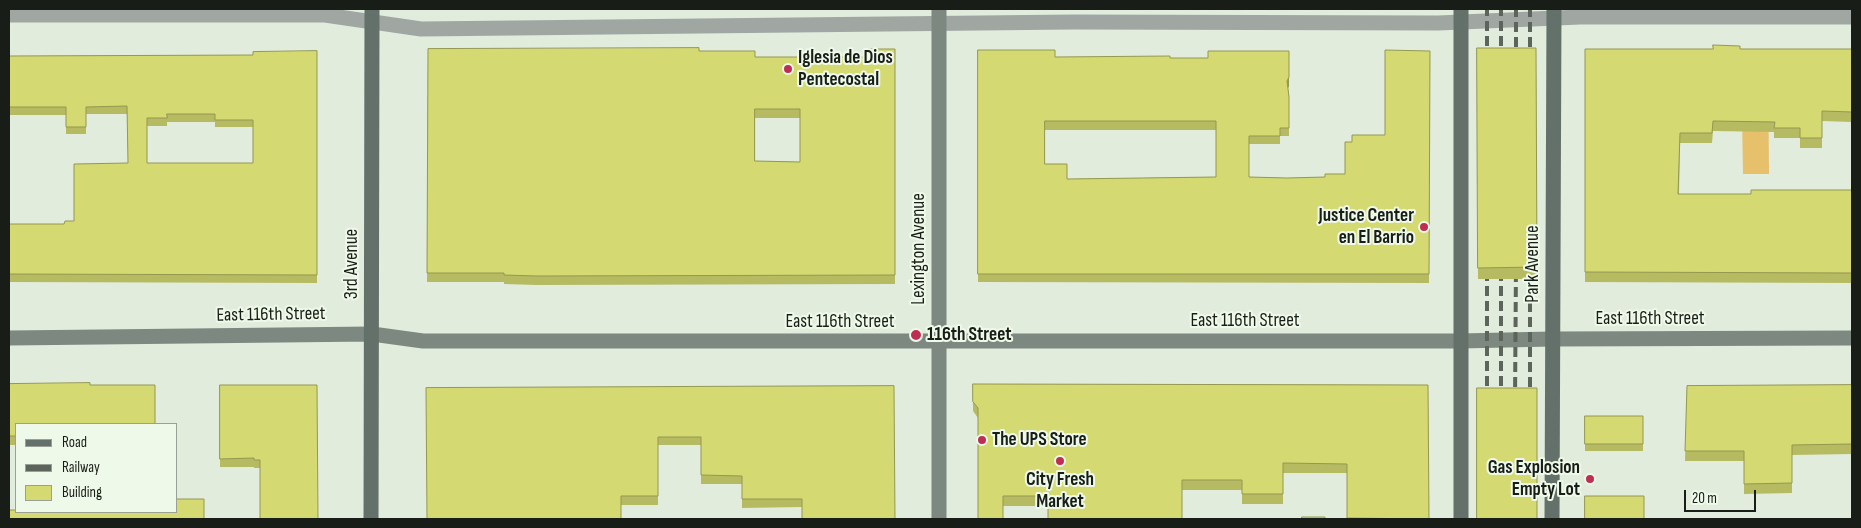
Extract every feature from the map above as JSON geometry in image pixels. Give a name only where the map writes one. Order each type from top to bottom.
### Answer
[{"type":"main road","name":"Park Avenue","points":[[1552,519],[1554,13]]},
{"type":"main road","name":"3rd Avenue","points":[[371,519],[372,15]]},
{"type":"main road","points":[[1461,15],[1461,519]]},
{"type":"street","name":"Lexington Avenue","points":[[939,9],[939,519]]},
{"type":"street","points":[[9,15],[372,15],[421,29],[939,24],[1554,13],[1852,17]]},
{"type":"street","name":"East 116th Street","points":[[9,338],[372,334],[423,341],[938,342],[1852,338]]},
{"type":"shaded area","points":[[1741,59],[1768,59],[1769,174],[1743,174]]},
{"type":"building","points":[[1713,45],[1740,46],[1740,49],[1852,49],[1852,112],[1822,111],[1822,138],[1800,138],[1800,128],[1774,128],[1775,122],[1713,121],[1712,133],[1680,133],[1678,194],[1751,194],[1751,190],[1852,190],[1852,273],[1585,272],[1585,49],[1713,49]]},
{"type":"building","points":[[699,48],[699,51],[755,51],[755,57],[867,57],[868,49],[895,49],[895,275],[537,276],[504,275],[504,273],[427,273],[428,49]],"holes":[[[755,109],[800,109],[800,162],[755,161]]]},
{"type":"building","points":[[1477,48],[1536,48],[1537,267],[1478,268]]},
{"type":"building","points":[[978,50],[1055,50],[1055,57],[1170,56],[1170,58],[1208,58],[1208,51],[1289,51],[1289,77],[1287,81],[1289,128],[1280,128],[1280,136],[1249,136],[1249,177],[1287,178],[1325,177],[1325,174],[1345,174],[1345,142],[1352,142],[1352,135],[1385,135],[1385,50],[1430,51],[1429,274],[978,274]],"holes":[[[1045,121],[1216,121],[1216,177],[1067,179],[1067,164],[1045,164]]]},
{"type":"building","points":[[317,51],[317,275],[9,274],[9,224],[64,224],[65,221],[74,221],[74,164],[128,163],[127,106],[86,107],[86,127],[66,127],[66,107],[9,107],[9,56],[253,55],[253,52]],"holes":[[[167,114],[215,114],[215,120],[253,120],[253,163],[147,163],[147,118],[167,118]]]},
{"type":"building","points":[[90,383],[90,385],[155,385],[155,423],[15,423],[15,436],[9,436],[9,384]]},
{"type":"building","points":[[973,384],[1428,385],[1429,519],[1347,518],[1347,464],[1283,463],[1283,494],[1242,494],[1242,480],[1182,480],[1182,519],[1048,519],[1048,496],[1003,496],[1003,519],[978,519],[978,408],[973,402]]},
{"type":"building","points":[[220,385],[317,385],[318,519],[260,519],[260,460],[254,460],[254,458],[220,459]]},
{"type":"building","points":[[1852,385],[1852,444],[1792,445],[1792,483],[1744,484],[1744,451],[1685,451],[1687,386]]},
{"type":"building","points":[[894,386],[895,519],[802,519],[802,499],[742,499],[742,476],[701,475],[701,437],[658,437],[658,496],[621,496],[621,519],[427,519],[426,388]]},
{"type":"building","points":[[1477,388],[1537,388],[1537,519],[1477,519]]},
{"type":"building","points":[[1585,416],[1643,416],[1643,444],[1585,444]]},
{"type":"building","points":[[1585,496],[1644,496],[1644,519],[1585,519]]},
{"type":"building","points":[[178,499],[204,499],[204,519],[9,519],[9,510],[15,510],[15,513],[178,513]]},
{"type":"building","points":[[1302,517],[1325,517],[1325,519],[1302,519]]},
{"type":"railway","points":[[1487,9],[1487,61]]},
{"type":"railway","points":[[1501,9],[1501,61]]},
{"type":"railway","points":[[1516,9],[1516,62]]},
{"type":"railway","points":[[1530,9],[1530,62]]},
{"type":"railway","points":[[1515,402],[1516,264]]},
{"type":"railway","points":[[1530,264],[1530,402]]},
{"type":"railway","points":[[1487,266],[1487,401]]},
{"type":"railway","points":[[1501,266],[1501,401]]},
{"type":"place","name":"Iglesia de Dios Pentecostal","points":[[788,69]]},
{"type":"place","name":"Justice Center en El Barrio","points":[[1424,227]]},
{"type":"place","name":"116th Street","points":[[916,335]]},
{"type":"place","name":"The UPS Store","points":[[982,440]]},
{"type":"place","name":"City Fresh Market","points":[[1060,461]]},
{"type":"place","name":"Gas Explosion Empty Lot","points":[[1590,479]]}]
